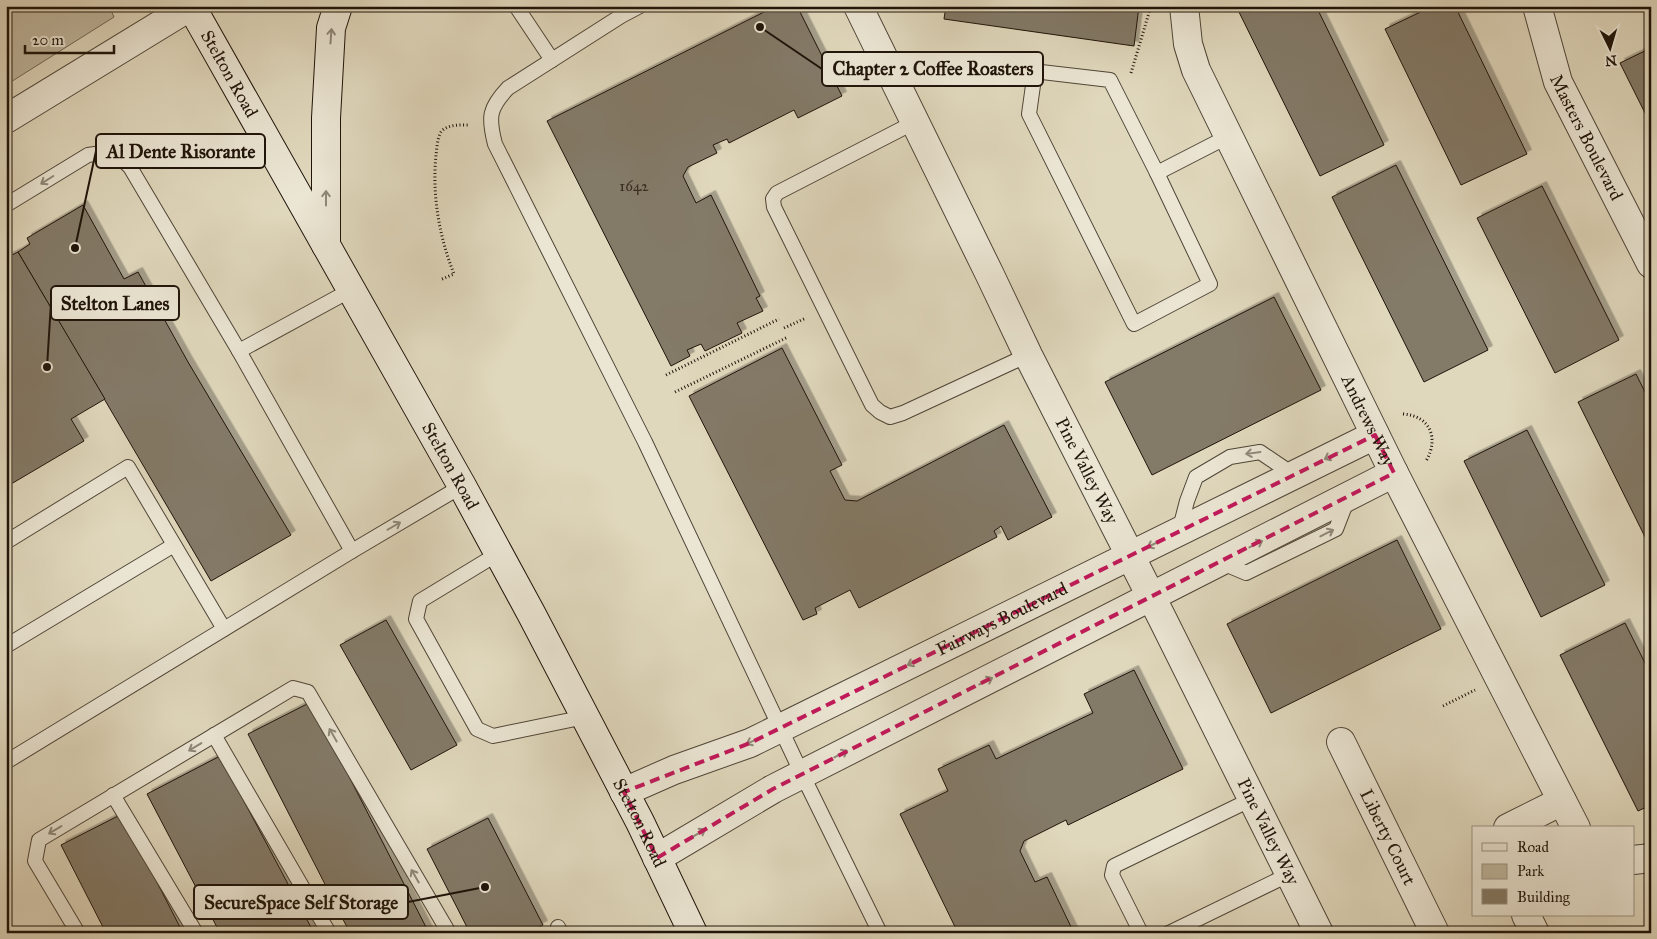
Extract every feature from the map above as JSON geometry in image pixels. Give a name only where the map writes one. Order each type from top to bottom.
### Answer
[{"type":"street","points":[[6,119],[191,6]]},
{"type":"street","name":"Stelton Road","points":[[191,6],[499,554],[624,792],[694,933]]},
{"type":"street","points":[[326,247],[326,118],[331,28],[338,6]]},
{"type":"street","name":"Pine Valley Way","points":[[858,6],[1028,355],[1319,933]]},
{"type":"street","name":"Andrews Way","points":[[1184,6],[1188,44],[1196,70],[1394,473],[1575,826]]},
{"type":"street","name":"Masters Boulevard","points":[[1537,6],[1558,82],[1651,264]]},
{"type":"street","name":"Fairways Boulevard","points":[[624,792],[674,770],[750,743],[1375,434]]},
{"type":"street","points":[[657,858],[773,789],[1394,473]]},
{"type":"street","name":"Liberty Court","points":[[1341,742],[1435,933]]},
{"type":"street","points":[[1512,826],[1562,801]]},
{"type":"street","points":[[1634,860],[1651,858]]},
{"type":"street","points":[[1526,916],[1535,933]]},
{"type":"lane","points":[[516,6],[552,60]]},
{"type":"lane","points":[[640,6],[621,16],[508,88],[497,100],[491,113],[491,128],[495,144],[645,442],[802,774],[880,933]]},
{"type":"lane","points":[[965,63],[1035,71],[1110,80],[1210,284],[1134,324],[1029,114],[1035,71]]},
{"type":"lane","points":[[915,122],[777,192],[773,199],[774,207],[872,405],[880,412],[890,417],[903,412],[1028,355]]},
{"type":"lane","points":[[1157,173],[1229,136]]},
{"type":"lane","points":[[6,206],[88,155],[109,152],[121,158],[130,167],[239,351],[352,551]]},
{"type":"lane","points":[[239,351],[351,290]]},
{"type":"lane","points":[[1179,532],[1196,476],[1230,457],[1260,452],[1294,475]]},
{"type":"lane","points":[[6,542],[128,467],[224,629]]},
{"type":"lane","points":[[6,762],[462,486]]},
{"type":"lane","points":[[6,646],[174,545]]},
{"type":"lane","points":[[499,554],[420,601],[416,619],[476,729],[493,736],[585,717]]},
{"type":"lane","points":[[78,933],[35,861],[39,840],[293,688],[308,692],[449,933]]},
{"type":"lane","points":[[214,735],[329,933]]},
{"type":"lane","points":[[113,795],[196,933]]},
{"type":"lane","points":[[1141,933],[1112,875],[1114,866],[1252,799]]},
{"type":"lane","points":[[1170,933],[1290,874]]},
{"type":"path","points":[[1130,77],[1151,6]]},
{"type":"path","points":[[442,279],[454,274],[446,253],[439,223],[436,191],[437,143],[442,131],[449,126],[473,124]]},
{"type":"path","points":[[666,374],[779,319]]},
{"type":"path","points":[[675,392],[788,338]]},
{"type":"path","points":[[1403,414],[1410,414],[1418,418],[1431,432],[1433,442],[1431,453],[1426,461]]},
{"type":"path","points":[[1443,706],[1480,688]]},
{"type":"highlighted area","points":[[1375,435],[1394,473],[773,789],[657,858],[624,792],[750,743]]},
{"type":"green space","points":[[6,6],[109,6],[114,17],[6,85]]},
{"type":"building","points":[[776,6],[797,6],[842,96],[798,118],[794,110],[729,143],[727,139],[713,145],[717,153],[688,167],[683,176],[696,203],[711,195],[760,296],[756,298],[763,311],[737,323],[742,333],[705,351],[701,344],[687,350],[690,356],[671,366],[547,121]]},
{"type":"building","points":[[946,6],[1139,6],[1134,46],[944,19]]},
{"type":"building","points":[[1236,6],[1316,6],[1384,145],[1320,176]]},
{"type":"building","points":[[1433,6],[1455,6],[1527,154],[1461,185],[1385,29]]},
{"type":"building","points":[[1651,48],[1651,125],[1620,63]]},
{"type":"building","points":[[1396,165],[1488,350],[1424,382],[1332,197]]},
{"type":"building","points":[[1542,186],[1619,340],[1555,373],[1477,218]]},
{"type":"building","points":[[83,205],[124,279],[138,272],[188,362],[291,535],[211,581],[18,252],[30,244],[27,238]]},
{"type":"building","points":[[18,252],[105,399],[71,419],[84,441],[6,487],[6,258]]},
{"type":"building","points":[[1274,297],[1321,390],[1152,475],[1105,382]]},
{"type":"building","points":[[782,348],[842,465],[830,471],[845,500],[857,501],[1004,425],[1052,517],[1008,540],[1001,526],[994,531],[997,537],[859,608],[850,590],[815,608],[817,614],[803,620],[689,396]]},
{"type":"building","points":[[1636,374],[1651,404],[1651,549],[1578,402]]},
{"type":"building","points":[[1527,430],[1605,585],[1541,617],[1464,461]]},
{"type":"building","points":[[1397,540],[1441,629],[1271,713],[1227,624]]},
{"type":"building","points":[[386,620],[457,745],[411,770],[340,645]]},
{"type":"building","points":[[1625,623],[1651,675],[1651,805],[1638,811],[1560,655]]},
{"type":"building","points":[[1134,670],[1183,769],[1068,825],[1066,820],[1024,841],[1020,851],[1035,882],[1047,877],[1074,933],[958,933],[900,814],[948,791],[938,769],[989,745],[996,759],[1093,713],[1084,694]]},
{"type":"building","points":[[311,702],[429,933],[350,933],[248,734]]},
{"type":"building","points":[[220,756],[314,933],[220,933],[147,794]]},
{"type":"building","points":[[122,814],[183,933],[106,933],[61,845]]},
{"type":"building","points":[[488,818],[543,925],[535,929],[537,933],[470,933],[427,849]]},
{"type":"place","name":"Chapter 2 Coffee Roasters","points":[[760,27]]},
{"type":"place","name":"Al Dente Risorante","points":[[75,248]]},
{"type":"place","name":"Stelton Lanes","points":[[47,367]]},
{"type":"place","name":"SecureSpace Self Storage","points":[[485,887]]}]
